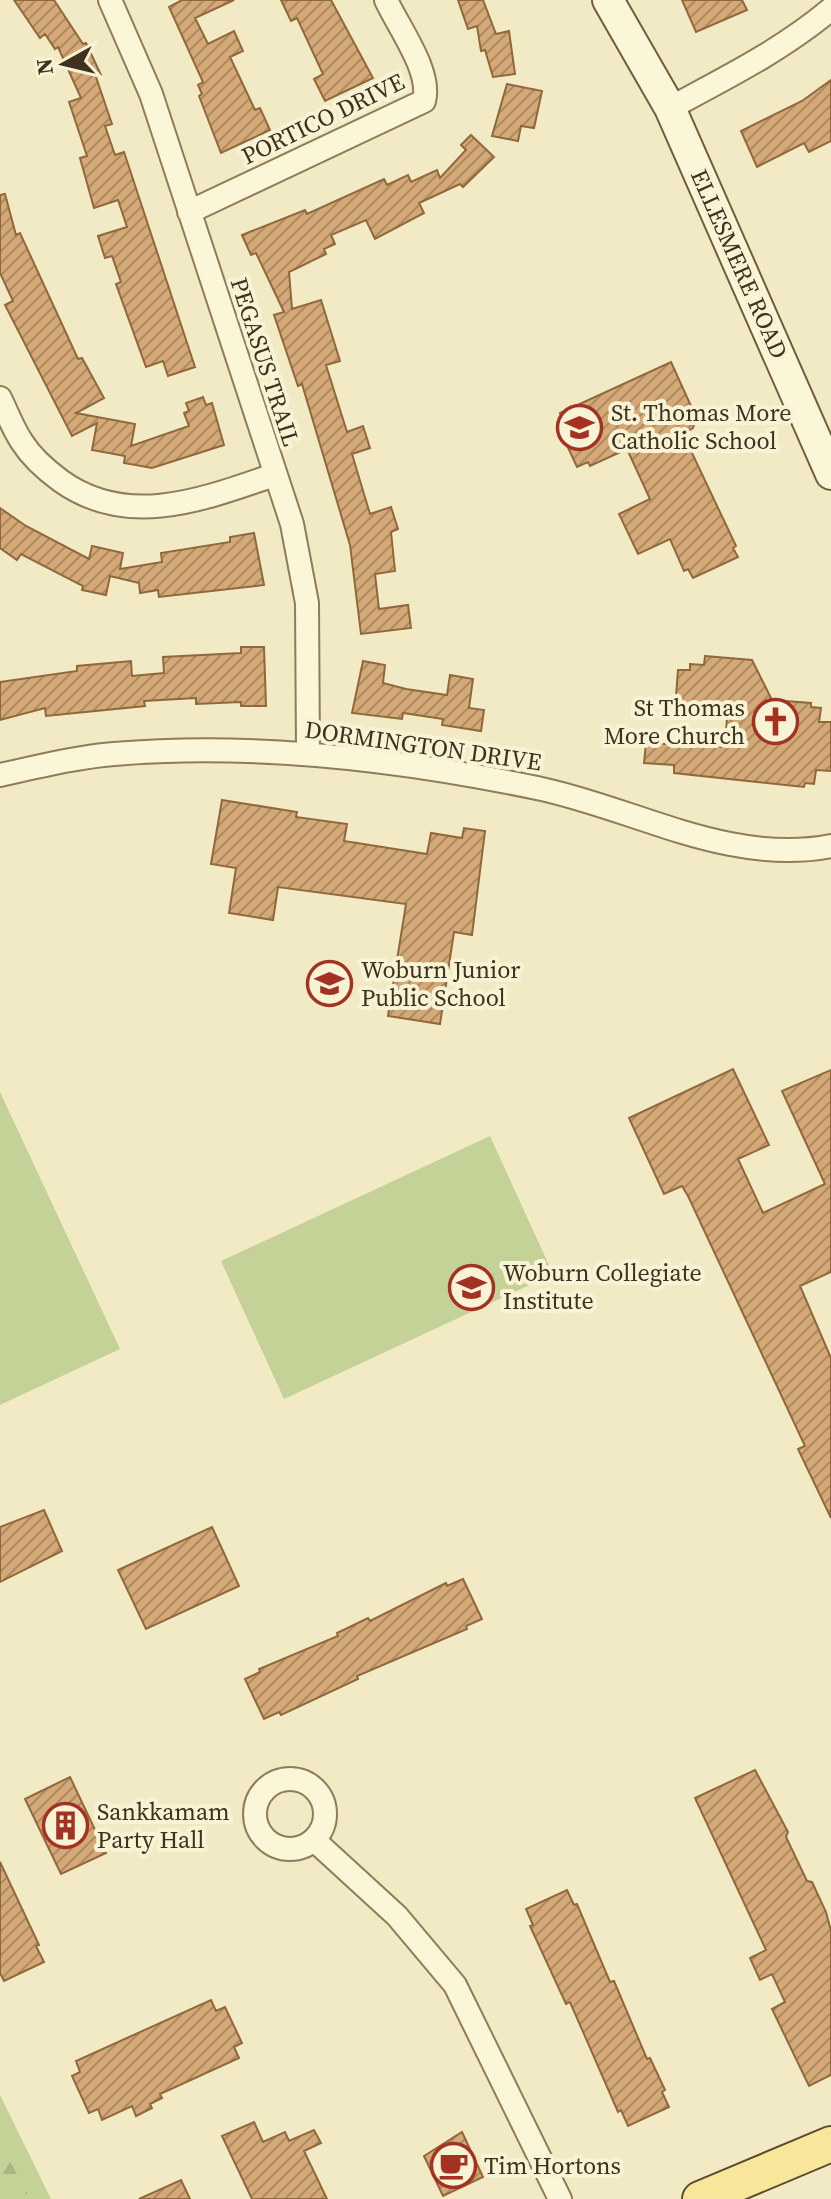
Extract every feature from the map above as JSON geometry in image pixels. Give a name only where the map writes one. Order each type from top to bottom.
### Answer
[{"type":"main road","name":"ELLESMERE ROAD","points":[[608,0],[670,108],[831,474]]},
{"type":"main road","name":"ELLESMERE ROAD","points":[[622,0],[642,57]]},
{"type":"main road","points":[[700,2199],[831,2144]]},
{"type":"street","name":"PEGASUS TRAIL","points":[[110,0],[151,94],[292,524],[307,603],[308,754]]},
{"type":"street","name":"PORTICO DRIVE","points":[[189,212],[424,101],[427,89],[419,62],[386,0]]},
{"type":"street","points":[[670,108],[759,61],[797,37],[831,9]]},
{"type":"street","points":[[0,398],[22,443],[44,469],[78,493],[115,505],[153,507],[186,503],[274,475]]},
{"type":"street","name":"DORMINGTON DRIVE","points":[[0,775],[111,754],[210,750],[308,754],[433,769],[539,788],[750,849],[792,853],[831,846]]},
{"type":"street","points":[[314,1840],[397,1916],[455,1985],[560,2199]]},
{"type":"green space","points":[[0,1092],[120,1349],[0,1405]]},
{"type":"green space","points":[[490,1136],[553,1274],[284,1399],[221,1261]]},
{"type":"green space","points":[[0,2095],[51,2199],[0,2199]]},
{"type":"green space","points":[[0,2142],[5,2146],[30,2199],[0,2199]]},
{"type":"building","points":[[14,0],[54,0],[83,44],[86,43],[101,75],[96,77],[112,124],[105,126],[115,155],[124,152],[195,367],[168,376],[163,361],[146,367],[116,284],[121,282],[112,256],[105,258],[98,236],[127,227],[118,200],[94,208],[80,158],[87,156],[69,102],[81,98],[58,47],[55,49],[45,34],[40,38]]},
{"type":"building","points":[[182,0],[234,0],[195,18],[208,44],[234,31],[243,51],[230,57],[255,110],[260,108],[270,130],[221,153],[199,96],[202,94],[198,85],[203,82],[169,7]]},
{"type":"building","points":[[281,0],[331,0],[373,78],[325,101],[314,79],[323,74],[297,18],[291,21]]},
{"type":"building","points":[[458,0],[483,0],[496,34],[509,31],[515,74],[493,77],[485,50],[481,51],[477,26],[468,29]]},
{"type":"building","points":[[682,0],[742,0],[747,10],[696,32]]},
{"type":"building","points":[[831,80],[831,141],[809,152],[804,143],[757,167],[741,131],[802,101]]},
{"type":"building","points":[[507,84],[542,91],[534,128],[521,126],[518,141],[492,136]]},
{"type":"building","points":[[471,135],[494,157],[463,187],[460,184],[419,203],[424,213],[375,239],[366,220],[331,235],[335,244],[324,249],[326,254],[289,272],[292,309],[321,300],[340,361],[326,365],[347,432],[363,426],[370,448],[352,454],[370,514],[391,507],[398,529],[391,532],[395,571],[375,574],[379,609],[408,605],[411,628],[361,634],[350,545],[302,384],[298,386],[274,315],[284,312],[256,253],[251,255],[242,235],[305,210],[307,214],[384,179],[387,185],[408,175],[411,182],[437,170],[440,178],[466,150],[461,145]]},
{"type":"building","points":[[5,194],[16,235],[20,233],[78,359],[82,358],[104,398],[76,413],[135,424],[131,446],[189,426],[184,413],[189,411],[186,403],[203,397],[206,405],[212,403],[224,445],[152,468],[124,463],[125,456],[92,450],[97,423],[72,436],[5,305],[13,301],[0,273],[0,195]]},
{"type":"building","points":[[671,362],[696,417],[693,428],[683,434],[736,546],[733,548],[738,557],[693,578],[688,569],[684,571],[670,539],[638,554],[619,514],[650,499],[627,449],[590,466],[588,462],[577,467],[565,441],[571,437],[560,413]]},
{"type":"building","points":[[0,508],[26,526],[89,559],[92,546],[123,553],[120,569],[162,562],[161,553],[230,542],[230,537],[254,533],[264,585],[159,597],[158,590],[140,593],[139,583],[110,576],[106,595],[82,590],[83,586],[21,554],[17,560],[0,548]]},
{"type":"building","points":[[241,647],[264,647],[266,706],[241,706],[241,702],[196,704],[196,698],[144,701],[145,706],[46,716],[45,708],[0,720],[0,682],[77,671],[77,666],[131,661],[132,676],[164,673],[163,657],[241,653]]},
{"type":"building","name":"St Thomas More Church","points":[[705,656],[752,660],[772,700],[811,703],[811,707],[821,708],[819,722],[831,722],[831,771],[816,770],[814,784],[805,783],[804,787],[674,773],[674,765],[644,763],[646,743],[725,747],[727,717],[675,709],[678,670],[690,670],[690,664],[704,665]]},
{"type":"building","points":[[363,661],[385,665],[383,683],[406,689],[447,695],[450,675],[473,679],[469,708],[484,710],[481,731],[442,725],[443,719],[403,713],[402,719],[352,713]]},
{"type":"building","points":[[222,800],[297,812],[296,817],[347,824],[344,841],[427,854],[431,833],[462,838],[464,828],[485,831],[472,935],[454,932],[440,1024],[388,1016],[406,904],[278,887],[273,920],[229,913],[236,868],[211,864]]},
{"type":"building","points":[[733,1069],[769,1145],[738,1159],[763,1213],[825,1184],[782,1091],[831,1070],[831,1272],[800,1286],[831,1358],[831,1518],[798,1449],[805,1446],[688,1196],[682,1186],[664,1194],[629,1118]]},
{"type":"building","points":[[44,1510],[62,1551],[0,1582],[0,1527]]},
{"type":"building","points":[[212,1527],[239,1586],[146,1629],[118,1570]]},
{"type":"building","points":[[463,1579],[482,1619],[466,1626],[467,1629],[357,1676],[358,1679],[281,1715],[279,1712],[264,1719],[245,1679],[260,1672],[259,1669],[338,1636],[337,1633],[368,1618],[370,1621],[446,1583],[447,1586]]},
{"type":"building","points":[[755,1770],[788,1832],[786,1837],[807,1881],[812,1882],[831,1931],[831,2075],[809,2086],[772,2009],[785,2002],[772,1974],[760,1980],[750,1958],[766,1950],[695,1798]]},
{"type":"building","name":"Sankkamam Party Hall","points":[[70,1777],[106,1853],[61,1874],[25,1799]]},
{"type":"building","points":[[0,1862],[44,1962],[4,1981],[0,1973]]},
{"type":"building","points":[[567,1890],[574,1905],[577,1904],[610,1982],[614,1981],[647,2059],[650,2058],[665,2090],[662,2092],[669,2107],[628,2126],[621,2110],[618,2112],[570,2002],[566,2004],[530,1926],[533,1925],[526,1909]]},
{"type":"building","points":[[211,2000],[216,2011],[225,2007],[242,2043],[234,2047],[239,2058],[160,2094],[162,2098],[150,2104],[152,2108],[136,2116],[132,2106],[102,2120],[98,2109],[89,2113],[72,2076],[80,2072],[76,2061]]},
{"type":"building","points":[[254,2122],[263,2142],[285,2132],[289,2141],[314,2130],[321,2143],[304,2151],[327,2199],[252,2199],[222,2136]]},
{"type":"building","name":"Tim Hortons","points":[[462,2132],[483,2177],[443,2196],[424,2156]]},
{"type":"building","points":[[181,2180],[190,2199],[139,2199]]},
{"type":"place","name":"St. Thomas More Catholic School","points":[[580,427]]},
{"type":"place","name":"St Thomas More Church","points":[[776,722]]},
{"type":"place","name":"Woburn Junior Public School","points":[[330,984]]},
{"type":"place","name":"Woburn Collegiate Institute","points":[[472,1287]]},
{"type":"place","name":"Sankkamam Party Hall","points":[[66,1826]]},
{"type":"place","name":"Tim Hortons","points":[[453,2166]]}]
